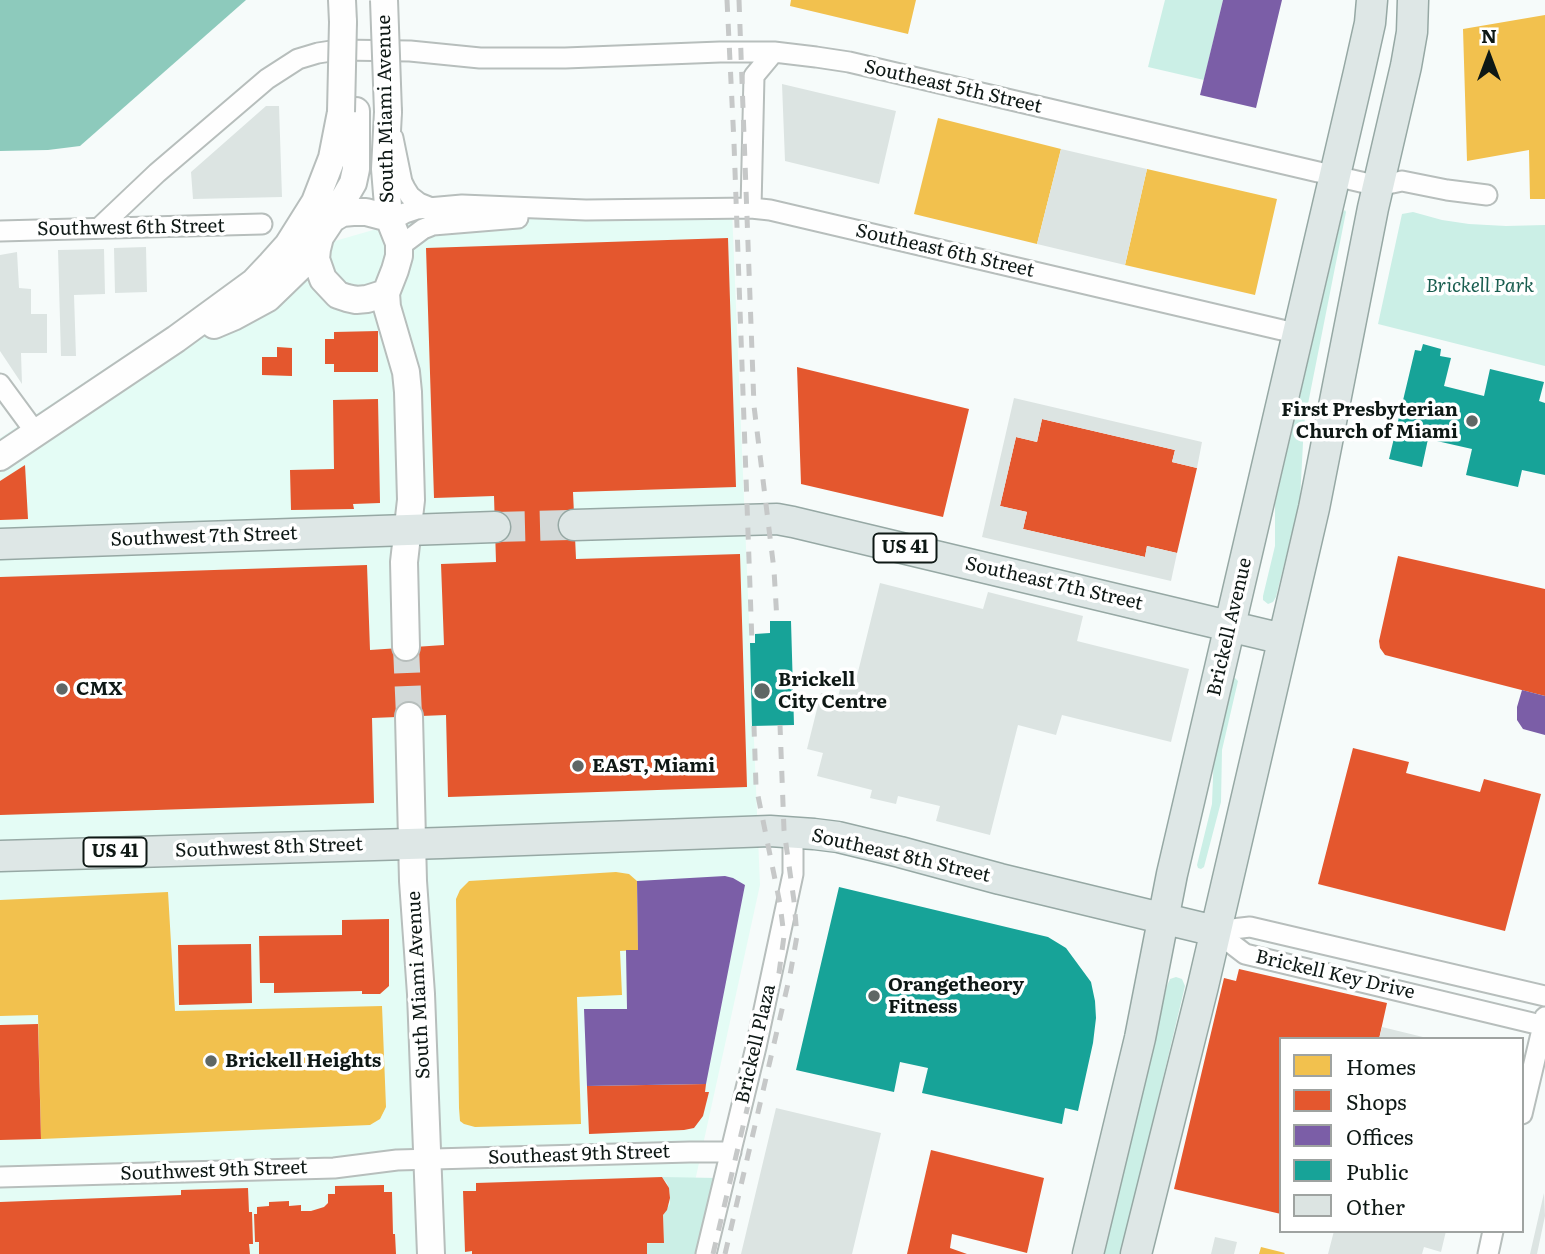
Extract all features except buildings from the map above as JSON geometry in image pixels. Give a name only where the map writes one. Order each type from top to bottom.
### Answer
[{"type":"main road","name":"South Miami Avenue","points":[[384,0],[388,111],[385,169],[390,220]]},
{"type":"main road","name":"Brickell Avenue","points":[[1088,1254],[1140,1038],[1172,874],[1370,23],[1372,0]]},
{"type":"main road","points":[[1136,1254],[1314,508],[1378,186],[1406,66],[1412,32],[1413,0]]},
{"type":"main road","name":"South Miami Avenue","points":[[0,457],[176,339],[254,282],[288,245],[308,214],[326,177],[355,88],[343,11]]},
{"type":"main road","name":"South Miami Avenue","points":[[176,339],[233,317],[268,298],[299,268],[345,198],[354,176],[357,152],[348,111]]},
{"type":"main road","points":[[386,293],[356,300],[338,295],[323,279],[316,260],[326,228],[342,214],[366,212],[390,220],[399,247],[396,270],[386,293],[387,307],[406,372],[411,500],[404,562],[406,647]]},
{"type":"main road","name":"Southeast 7th Street","points":[[574,525],[777,519],[1283,639]]},
{"type":"main road","points":[[408,531],[495,527]]},
{"type":"main road","name":"Southwest 7th Street","points":[[0,544],[408,531]]},
{"type":"main road","name":"South Miami Avenue","points":[[409,716],[413,881],[421,994],[431,1254]]},
{"type":"main road","name":"Southeast 8th Street","points":[[413,843],[770,831],[838,837],[1215,931]]},
{"type":"main road","name":"Southwest 8th Street","points":[[0,856],[413,843]]},
{"type":"street","name":"Southeast 5th Street","points":[[99,228],[157,173],[267,79],[291,63],[310,55],[331,51],[410,51],[455,57],[506,58],[774,52],[849,62],[1378,186],[1402,181],[1487,195]]},
{"type":"street","points":[[751,208],[754,76],[774,52]]},
{"type":"street","points":[[388,111],[402,182],[411,196],[419,203],[429,206]]},
{"type":"street","name":"Southeast 6th Street","points":[[390,220],[429,206],[462,205],[586,210],[770,210],[1299,334]]},
{"type":"street","name":"Southeast 6th Street","points":[[399,247],[433,225],[586,210]]},
{"type":"street","name":"Southwest 6th Street","points":[[0,231],[262,224]]},
{"type":"street","points":[[0,384],[36,433]]},
{"type":"street","name":"Brickell Plaza","points":[[706,1254],[757,1046],[793,874],[793,833]]},
{"type":"street","name":"Brickell Key Drive","points":[[1215,931],[1250,927],[1545,996]]},
{"type":"street","name":"Brickell Key Drive","points":[[1215,931],[1245,954],[1544,1023]]},
{"type":"street","points":[[1524,1106],[1544,1023]]},
{"type":"street","name":"Southeast 9th Street","points":[[427,1158],[731,1152]]},
{"type":"street","name":"Southwest 9th Street","points":[[0,1177],[334,1168],[427,1158]]},
{"type":"street","points":[[1488,1254],[1493,1233]]},
{"type":"shaded area","points":[[0,0],[246,0],[80,146],[0,151]]},
{"type":"shaded area","points":[[732,210],[760,885],[679,1254],[0,1254],[0,438],[269,260],[432,213]]},
{"type":"green space","points":[[1165,0],[1223,0],[1204,80],[1148,67]]},
{"type":"green space","points":[[1345,210],[1304,424],[1300,500],[1276,597],[1268,604],[1263,600],[1263,596],[1275,546],[1275,503]]},
{"type":"green space","name":"Brickell Park","points":[[1413,212],[1469,224],[1545,225],[1545,366],[1378,324],[1402,214]]},
{"type":"green space","points":[[1235,678],[1238,681],[1222,750],[1221,802],[1204,867],[1201,869],[1197,865],[1212,804],[1214,751],[1232,680]]},
{"type":"green space","points":[[1170,979],[1182,979],[1185,986],[1121,1254],[1101,1254],[1167,986]]},
{"type":"green space","points":[[662,1177],[717,1178],[697,1254],[489,1254],[488,1246],[664,1243],[663,1215],[670,1204],[670,1193]]},
{"type":"tunnel","points":[[495,527],[574,525]]},
{"type":"tunnel","points":[[406,647],[409,716]]},
{"type":"railway","points":[[727,0],[752,643]]},
{"type":"railway","points":[[739,0],[754,406],[774,570],[777,621]]},
{"type":"railway","points":[[725,1254],[797,936],[784,830],[780,725]]},
{"type":"railway","points":[[713,1254],[779,973],[784,936],[756,786],[754,726]]},
{"type":"place","name":"First Presbyterian Church of Miami","points":[[1472,421]]},
{"type":"place","name":"CMX","points":[[62,689]]},
{"type":"place","name":"Brickell City Centre","points":[[762,691]]},
{"type":"place","name":"EAST, Miami","points":[[578,766]]},
{"type":"place","name":"Orangetheory Fitness","points":[[874,996]]},
{"type":"place","name":"Brickell Heights","points":[[211,1061]]}]
